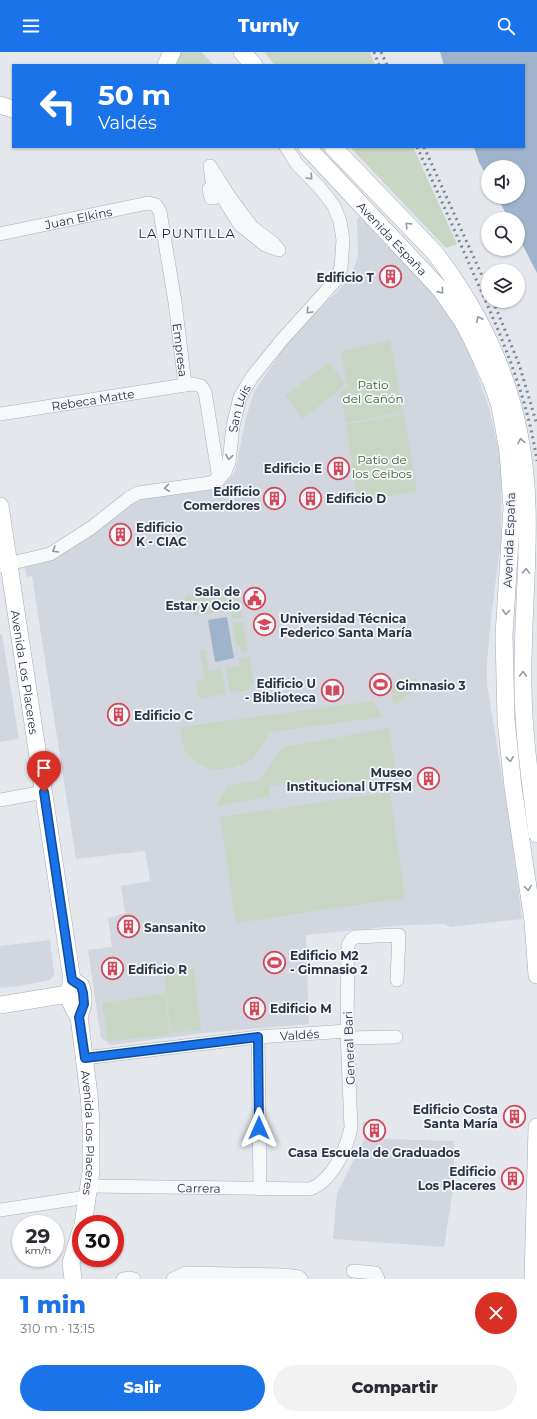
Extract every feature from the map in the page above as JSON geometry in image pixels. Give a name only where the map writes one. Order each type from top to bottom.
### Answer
[{"type":"main road","points":[[166,64],[172,52]]},
{"type":"main road","points":[[242,52],[253,64]]},
{"type":"main road","points":[[0,105],[12,109]]},
{"type":"main road","name":"Avenida España","points":[[308,148],[441,290],[463,322],[472,339],[492,383],[500,406],[508,451],[512,508],[504,635],[506,720],[533,921],[537,975]]},
{"type":"main road","name":"Avenida España","points":[[334,148],[435,253],[450,272],[470,303],[487,335],[497,358],[513,404],[519,429],[526,480],[527,537],[523,684],[529,775],[537,834]]},
{"type":"main road","name":"Avenida Los Placeres","points":[[0,506],[5,565],[44,792],[72,1007],[79,1017],[85,1058],[91,1123],[90,1172],[84,1215]]},
{"type":"main road","points":[[0,1005],[70,987]]},
{"type":"main road","points":[[533,1279],[537,1127]]},
{"type":"main road","points":[[72,1261],[73,1279]]},
{"type":"street","name":"San Luis","points":[[219,479],[225,472],[229,462],[233,426],[240,397],[252,376],[281,341],[335,282],[341,268],[343,240],[340,221],[334,206],[320,188],[297,164],[287,148]]},
{"type":"street","points":[[210,166],[229,196],[252,227],[273,243],[279,250],[265,245],[240,225],[222,196],[211,198],[210,189],[213,188],[210,166]]},
{"type":"street","name":"Juan Elkins","points":[[0,234],[148,203],[156,205]]},
{"type":"street","name":"Empresa","points":[[156,205],[160,212],[175,302],[185,385],[193,384],[201,386],[205,392],[219,479]]},
{"type":"street","name":"Rebeca Matte","points":[[0,414],[185,385]]},
{"type":"street","points":[[5,565],[50,554],[91,528],[129,498],[138,493],[210,483],[219,479]]},
{"type":"street","points":[[0,800],[44,792]]},
{"type":"street","name":"General Bari","points":[[310,1189],[318,1186],[328,1177],[337,1164],[349,1138],[351,1128],[348,1034],[348,945],[351,940],[355,937],[399,935],[397,980]]},
{"type":"street","name":"Valdés","points":[[85,1058],[258,1037],[348,1034],[396,1037]]},
{"type":"street","points":[[258,1037],[260,1189]]},
{"type":"street","name":"Carrera","points":[[0,1210],[88,1192],[310,1189]]},
{"type":"street","points":[[353,1271],[375,1273],[378,1279]]},
{"type":"street","points":[[173,1279],[186,1273],[284,1275],[299,1277],[301,1279]]},
{"type":"street","points":[[123,1279],[134,1279]]},
{"type":"shaded area","name":"Universidad Técnica Federico Santa María","points":[[361,216],[445,305],[470,355],[489,408],[500,455],[501,540],[491,617],[487,663],[487,684],[510,826],[522,919],[451,927],[444,924],[405,925],[306,935],[309,1024],[205,1033],[111,1045],[101,1038],[88,950],[112,947],[108,918],[125,913],[121,886],[150,881],[145,851],[76,859],[32,576],[27,577],[24,566],[138,499],[223,486],[235,472],[246,418],[254,392],[288,342],[339,290],[350,276],[358,256],[357,219]]},
{"type":"shaded area","points":[[0,634],[2,634],[19,739],[0,742]]},
{"type":"shaded area","points":[[50,940],[54,975],[50,980],[0,988],[0,946]]},
{"type":"shaded area","points":[[363,1122],[384,1122],[384,1139],[454,1141],[454,1183],[444,1247],[333,1239],[337,1193],[364,1140]]},
{"type":"green space","points":[[180,52],[201,52],[213,64],[176,64]]},
{"type":"green space","points":[[264,52],[370,52],[375,64],[274,64]]},
{"type":"green space","points":[[351,148],[413,148],[457,244],[446,248]]},
{"type":"green space","name":"Patio del Cañón","points":[[390,340],[403,412],[346,423],[340,394],[347,386],[341,351]]},
{"type":"green space","points":[[328,362],[346,384],[303,419],[285,396]]},
{"type":"green space","name":"Patio de los Ceibos","points":[[404,414],[417,491],[358,502],[346,425]]},
{"type":"green space","points":[[237,587],[242,617],[232,619],[230,610],[218,612],[215,590]]},
{"type":"green space","points":[[210,591],[214,613],[194,616],[193,606],[187,607],[185,596]]},
{"type":"green space","points":[[243,622],[248,652],[241,653],[240,646],[236,647],[232,623]]},
{"type":"green space","points":[[205,650],[209,671],[221,668],[226,694],[199,699],[196,682],[205,680],[200,651]]},
{"type":"green space","points":[[249,656],[254,683],[249,684],[250,690],[230,693],[226,668],[239,666],[238,658]]},
{"type":"green space","points":[[416,678],[415,687],[410,694],[403,700],[393,705],[390,687],[393,683]]},
{"type":"green space","points":[[373,701],[382,717],[270,732],[252,760],[235,767],[214,770],[197,764],[184,750],[180,727]]},
{"type":"green space","points":[[389,728],[396,774],[326,788],[324,778],[268,786],[270,796],[215,807],[228,785],[247,783],[261,777],[283,747]]},
{"type":"green space","points":[[390,792],[405,898],[236,923],[220,817]]},
{"type":"green space","points":[[194,969],[201,1030],[171,1033],[164,973]]},
{"type":"green space","points":[[165,993],[170,1035],[108,1041],[102,1003]]},
{"type":"water","points":[[440,52],[537,52],[537,273],[525,250],[525,212],[505,212],[501,204],[525,204],[525,160],[481,160],[481,166],[474,148],[525,148],[525,64],[444,64]]},
{"type":"water","points":[[227,617],[234,658],[215,662],[208,620]]},
{"type":"railway","points":[[374,52],[379,64]]},
{"type":"railway","points":[[381,52],[387,64]]},
{"type":"railway","points":[[417,148],[504,344],[527,413],[537,461]]},
{"type":"railway","points":[[424,148],[481,273]]},
{"type":"railway","points":[[496,308],[519,364],[537,425]]},
{"type":"place","name":"Edificio T","points":[[390,277]]},
{"type":"place","name":"Edificio E","points":[[338,468]]},
{"type":"place","name":"Edificio Comerdores","points":[[275,498]]},
{"type":"place","name":"Edificio D","points":[[311,498]]},
{"type":"place","name":"Edificio K - CIAC","points":[[120,534]]},
{"type":"place","name":"Sala de Estar y Ocio","points":[[255,598]]},
{"type":"place","name":"Universidad Técnica Federico Santa María","points":[[265,625]]},
{"type":"place","name":"Gimnasio 3","points":[[381,685]]},
{"type":"place","name":"Edificio U - Biblioteca","points":[[332,690]]},
{"type":"place","name":"Edificio C","points":[[118,715]]},
{"type":"place","name":"Museo Institucional UTFSM","points":[[428,779]]},
{"type":"place","name":"Sansanito","points":[[128,927]]},
{"type":"place","name":"Edificio M2 - Gimnasio 2","points":[[275,962]]},
{"type":"place","name":"Edificio R","points":[[112,969]]},
{"type":"place","name":"Edificio M","points":[[254,1008]]},
{"type":"place","name":"Edificio Costa Santa María","points":[[514,1116]]},
{"type":"place","name":"Casa Escuela de Graduados","points":[[374,1131]]},
{"type":"place","name":"Edificio Los Placeres","points":[[512,1178]]},
{"type":"district","name":"LA PUNTILLA","points":[[187,233]]},
{"type":"route","points":[[44,792],[72,980],[81,986],[83,993],[84,1004],[79,1017],[85,1058],[258,1037],[259,1128]]}]
